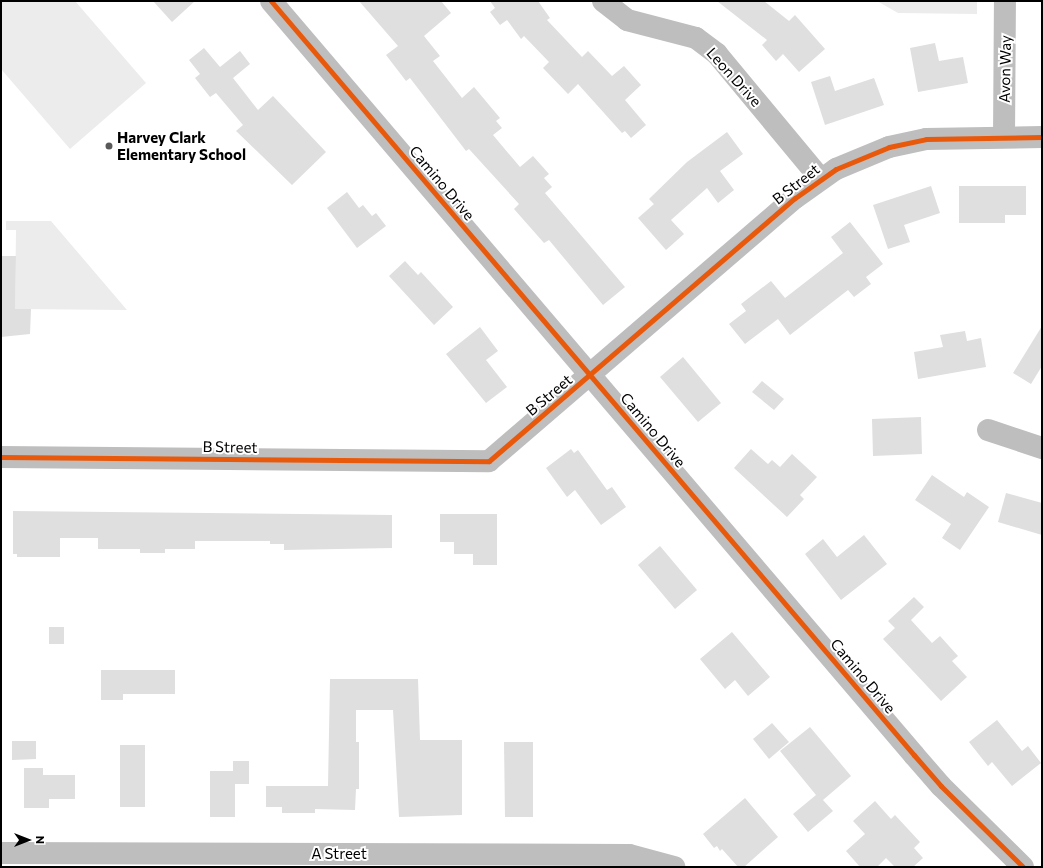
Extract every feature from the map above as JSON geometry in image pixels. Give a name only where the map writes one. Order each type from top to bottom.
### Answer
[{"type":"street","name":"Camino Drive","points":[[271,1],[941,786],[1023,867]]},
{"type":"street","name":"Leon Drive","points":[[603,1],[627,20],[696,38],[717,54],[820,178]]},
{"type":"street","name":"Avon Way","points":[[1004,137],[1006,1]]},
{"type":"street","name":"B Street","points":[[1,457],[489,461],[820,178],[862,157],[910,142],[1004,137],[1042,137]]},
{"type":"street","points":[[988,430],[1042,448]]},
{"type":"street","name":"A Street","points":[[1,853],[293,861],[629,855],[674,867]]},
{"type":"shaded area","points":[[1,1],[75,1],[146,83],[70,149],[1,69]]},
{"type":"shaded area","points":[[877,1],[977,1],[977,14],[898,13]]},
{"type":"shaded area","points":[[6,221],[51,221],[127,310],[15,309],[16,230],[6,230]]},
{"type":"building","points":[[153,1],[195,1],[172,22]]},
{"type":"building","points":[[359,1],[441,1],[451,13],[424,36],[440,56],[433,61],[462,98],[474,87],[500,118],[496,121],[502,128],[493,135],[520,167],[533,156],[549,174],[544,178],[552,187],[545,193],[625,287],[603,305],[549,240],[544,243],[514,209],[519,204],[469,149],[466,151],[410,78],[406,81],[386,55],[398,46]]},
{"type":"building","points":[[490,1],[538,1],[550,18],[547,20],[582,57],[588,51],[612,76],[624,66],[641,85],[625,100],[646,125],[631,138],[625,131],[622,133],[578,84],[568,94],[543,68],[549,62],[524,36],[521,39],[507,20],[500,25],[490,12],[495,8]]},
{"type":"building","points":[[717,1],[764,1],[789,21],[795,15],[825,49],[799,72],[783,54],[776,61],[762,45],[767,40]]},
{"type":"building","points":[[935,43],[939,61],[963,57],[968,83],[918,92],[910,48]]},
{"type":"building","points":[[204,48],[220,67],[240,51],[250,64],[233,78],[258,110],[273,96],[326,152],[292,185],[236,131],[243,125],[216,93],[210,97],[195,78],[200,74],[189,60]]},
{"type":"building","points":[[830,76],[835,91],[874,78],[884,105],[825,125],[811,82]]},
{"type":"building","points":[[727,132],[743,154],[720,171],[734,190],[718,203],[707,188],[671,220],[684,234],[666,250],[638,218],[654,204],[649,199],[687,162]]},
{"type":"building","points":[[931,186],[940,213],[904,225],[910,242],[888,249],[873,205]]},
{"type":"building","points":[[959,186],[1026,186],[1026,215],[1005,215],[1005,223],[959,223]]},
{"type":"building","points":[[347,192],[359,208],[363,205],[372,216],[376,213],[386,226],[357,248],[327,208]]},
{"type":"building","points":[[850,222],[883,264],[866,277],[871,284],[854,297],[848,290],[790,335],[778,319],[745,344],[729,324],[746,311],[741,304],[771,281],[785,298],[843,253],[831,237]]},
{"type":"building","points":[[1,256],[16,256],[15,309],[31,309],[30,334],[1,337]]},
{"type":"building","points":[[405,261],[418,275],[421,272],[453,307],[434,325],[389,276]]},
{"type":"building","points":[[1042,326],[1042,366],[1031,384],[1013,373]]},
{"type":"building","points":[[480,327],[498,351],[486,360],[507,387],[486,403],[446,354]]},
{"type":"building","points":[[965,331],[967,341],[981,338],[986,367],[918,379],[914,352],[943,347],[940,335]]},
{"type":"building","points":[[683,357],[721,403],[698,422],[660,377]]},
{"type":"building","points":[[762,381],[784,399],[774,410],[752,392]]},
{"type":"building","points":[[921,417],[922,454],[873,456],[872,419]]},
{"type":"building","points":[[571,449],[574,453],[578,450],[607,490],[612,487],[626,507],[601,525],[575,490],[567,497],[546,468]]},
{"type":"building","points":[[751,449],[768,464],[772,460],[780,467],[792,454],[817,477],[800,495],[804,499],[787,517],[734,468]]},
{"type":"building","points":[[932,475],[964,497],[967,492],[989,507],[960,550],[942,538],[951,524],[915,500]]},
{"type":"building","points":[[1006,493],[1042,503],[1042,535],[998,522]]},
{"type":"building","points":[[13,511],[392,515],[392,548],[284,550],[284,544],[270,544],[270,541],[195,541],[195,549],[165,549],[165,553],[140,553],[140,549],[98,549],[98,538],[60,538],[60,557],[17,557],[17,554],[13,554]]},
{"type":"building","points":[[440,514],[497,514],[497,565],[473,565],[473,554],[454,554],[454,542],[440,542]]},
{"type":"building","points":[[864,535],[887,564],[841,600],[805,554],[823,539],[837,557]]},
{"type":"building","points":[[660,546],[697,590],[675,609],[638,565]]},
{"type":"building","points":[[914,597],[924,607],[911,620],[932,643],[940,636],[958,656],[952,661],[967,677],[941,701],[883,639],[895,628],[888,621]]},
{"type":"building","points":[[49,627],[64,627],[64,644],[49,644]]},
{"type":"building","points":[[732,632],[770,677],[748,696],[735,680],[725,689],[700,659]]},
{"type":"building","points":[[101,670],[175,670],[175,694],[123,694],[123,700],[101,700]]},
{"type":"building","points":[[330,679],[418,679],[420,740],[462,740],[462,815],[399,817],[393,710],[356,710],[356,742],[359,742],[359,789],[356,789],[355,810],[315,809],[315,813],[282,813],[282,807],[266,807],[266,786],[328,786]]},
{"type":"building","points":[[997,720],[1022,751],[1028,746],[1041,763],[1012,786],[992,762],[988,766],[969,742]]},
{"type":"building","points":[[772,723],[789,742],[769,759],[753,739]]},
{"type":"building","points":[[810,727],[851,776],[823,800],[833,811],[808,832],[793,814],[816,795],[780,751]]},
{"type":"building","points":[[12,741],[36,741],[36,759],[12,760]]},
{"type":"building","points":[[504,742],[533,742],[533,817],[505,817]]},
{"type":"building","points":[[120,745],[145,745],[145,807],[120,807]]},
{"type":"building","points":[[233,761],[249,761],[249,784],[235,784],[235,817],[210,817],[210,771],[233,771]]},
{"type":"building","points":[[24,768],[43,768],[43,775],[75,775],[75,799],[49,799],[49,808],[24,808]]},
{"type":"building","points":[[745,798],[778,837],[744,867],[738,867],[722,849],[720,851],[717,846],[714,848],[703,834]]},
{"type":"building","points":[[875,801],[891,819],[895,815],[920,842],[914,848],[923,858],[913,867],[895,867],[886,858],[877,867],[860,867],[846,851],[865,834],[853,821]]},
{"type":"cycle path","points":[[271,1],[914,755],[941,786],[1023,867]]},
{"type":"cycle path","points":[[1,457],[489,461],[795,198],[836,169],[889,147],[926,139],[1042,137]]},
{"type":"place","name":"Harvey Clark Elementary School","points":[[109,146]]}]
